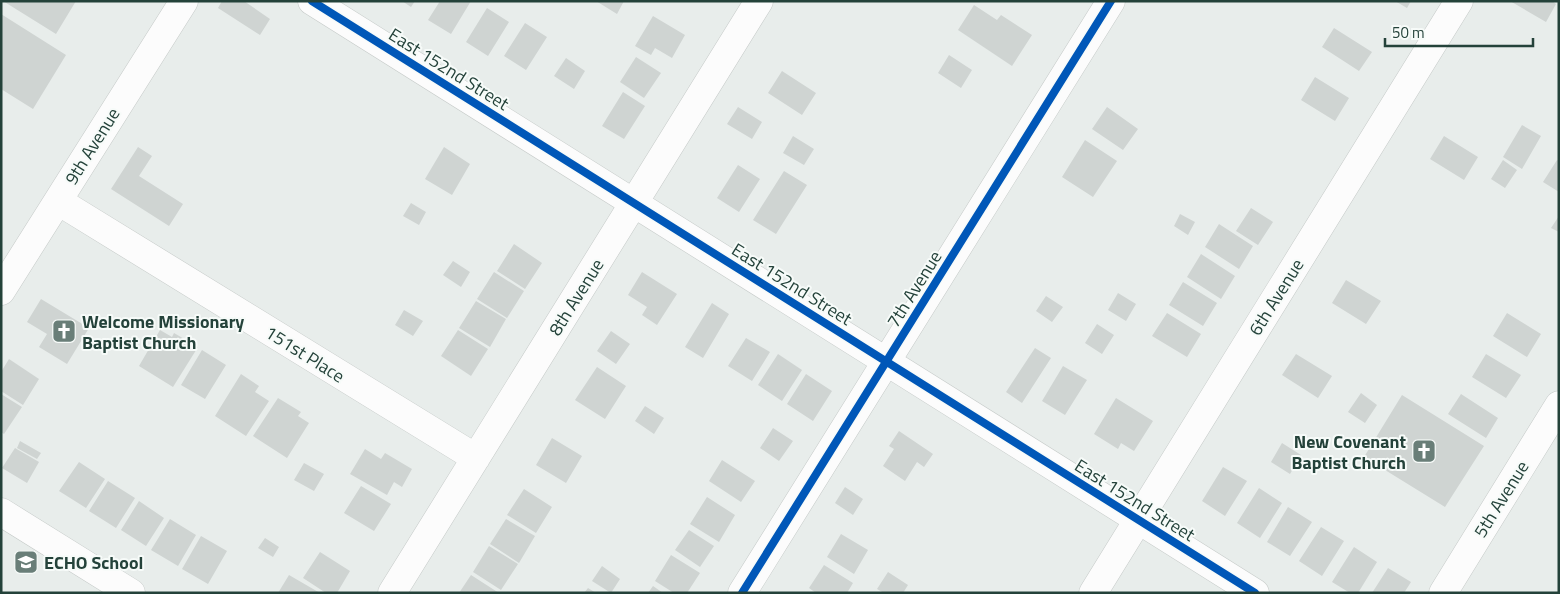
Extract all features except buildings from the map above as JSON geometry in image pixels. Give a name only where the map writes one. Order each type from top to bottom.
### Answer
[{"type":"street","name":"9th Avenue","points":[[1,291],[184,1]]},
{"type":"street","name":"East 152nd Street","points":[[312,1],[1255,593]]},
{"type":"street","name":"8th Avenue","points":[[392,593],[759,1]]},
{"type":"street","name":"7th Avenue","points":[[742,593],[1111,1]]},
{"type":"street","name":"6th Avenue","points":[[1093,593],[1459,1]]},
{"type":"street","name":"151st Place","points":[[58,201],[476,458]]},
{"type":"street","name":"5th Avenue","points":[[1443,593],[1559,405]]},
{"type":"street","points":[[1,512],[131,593]]},
{"type":"cycle path","points":[[312,1],[1255,593]]},
{"type":"cycle path","points":[[742,593],[1111,1]]},
{"type":"place","name":"Welcome Missionary Baptist Church","points":[[64,331]]},
{"type":"place","name":"New Covenant Baptist Church","points":[[1424,451]]},
{"type":"place","name":"ECHO School","points":[[26,562]]}]
